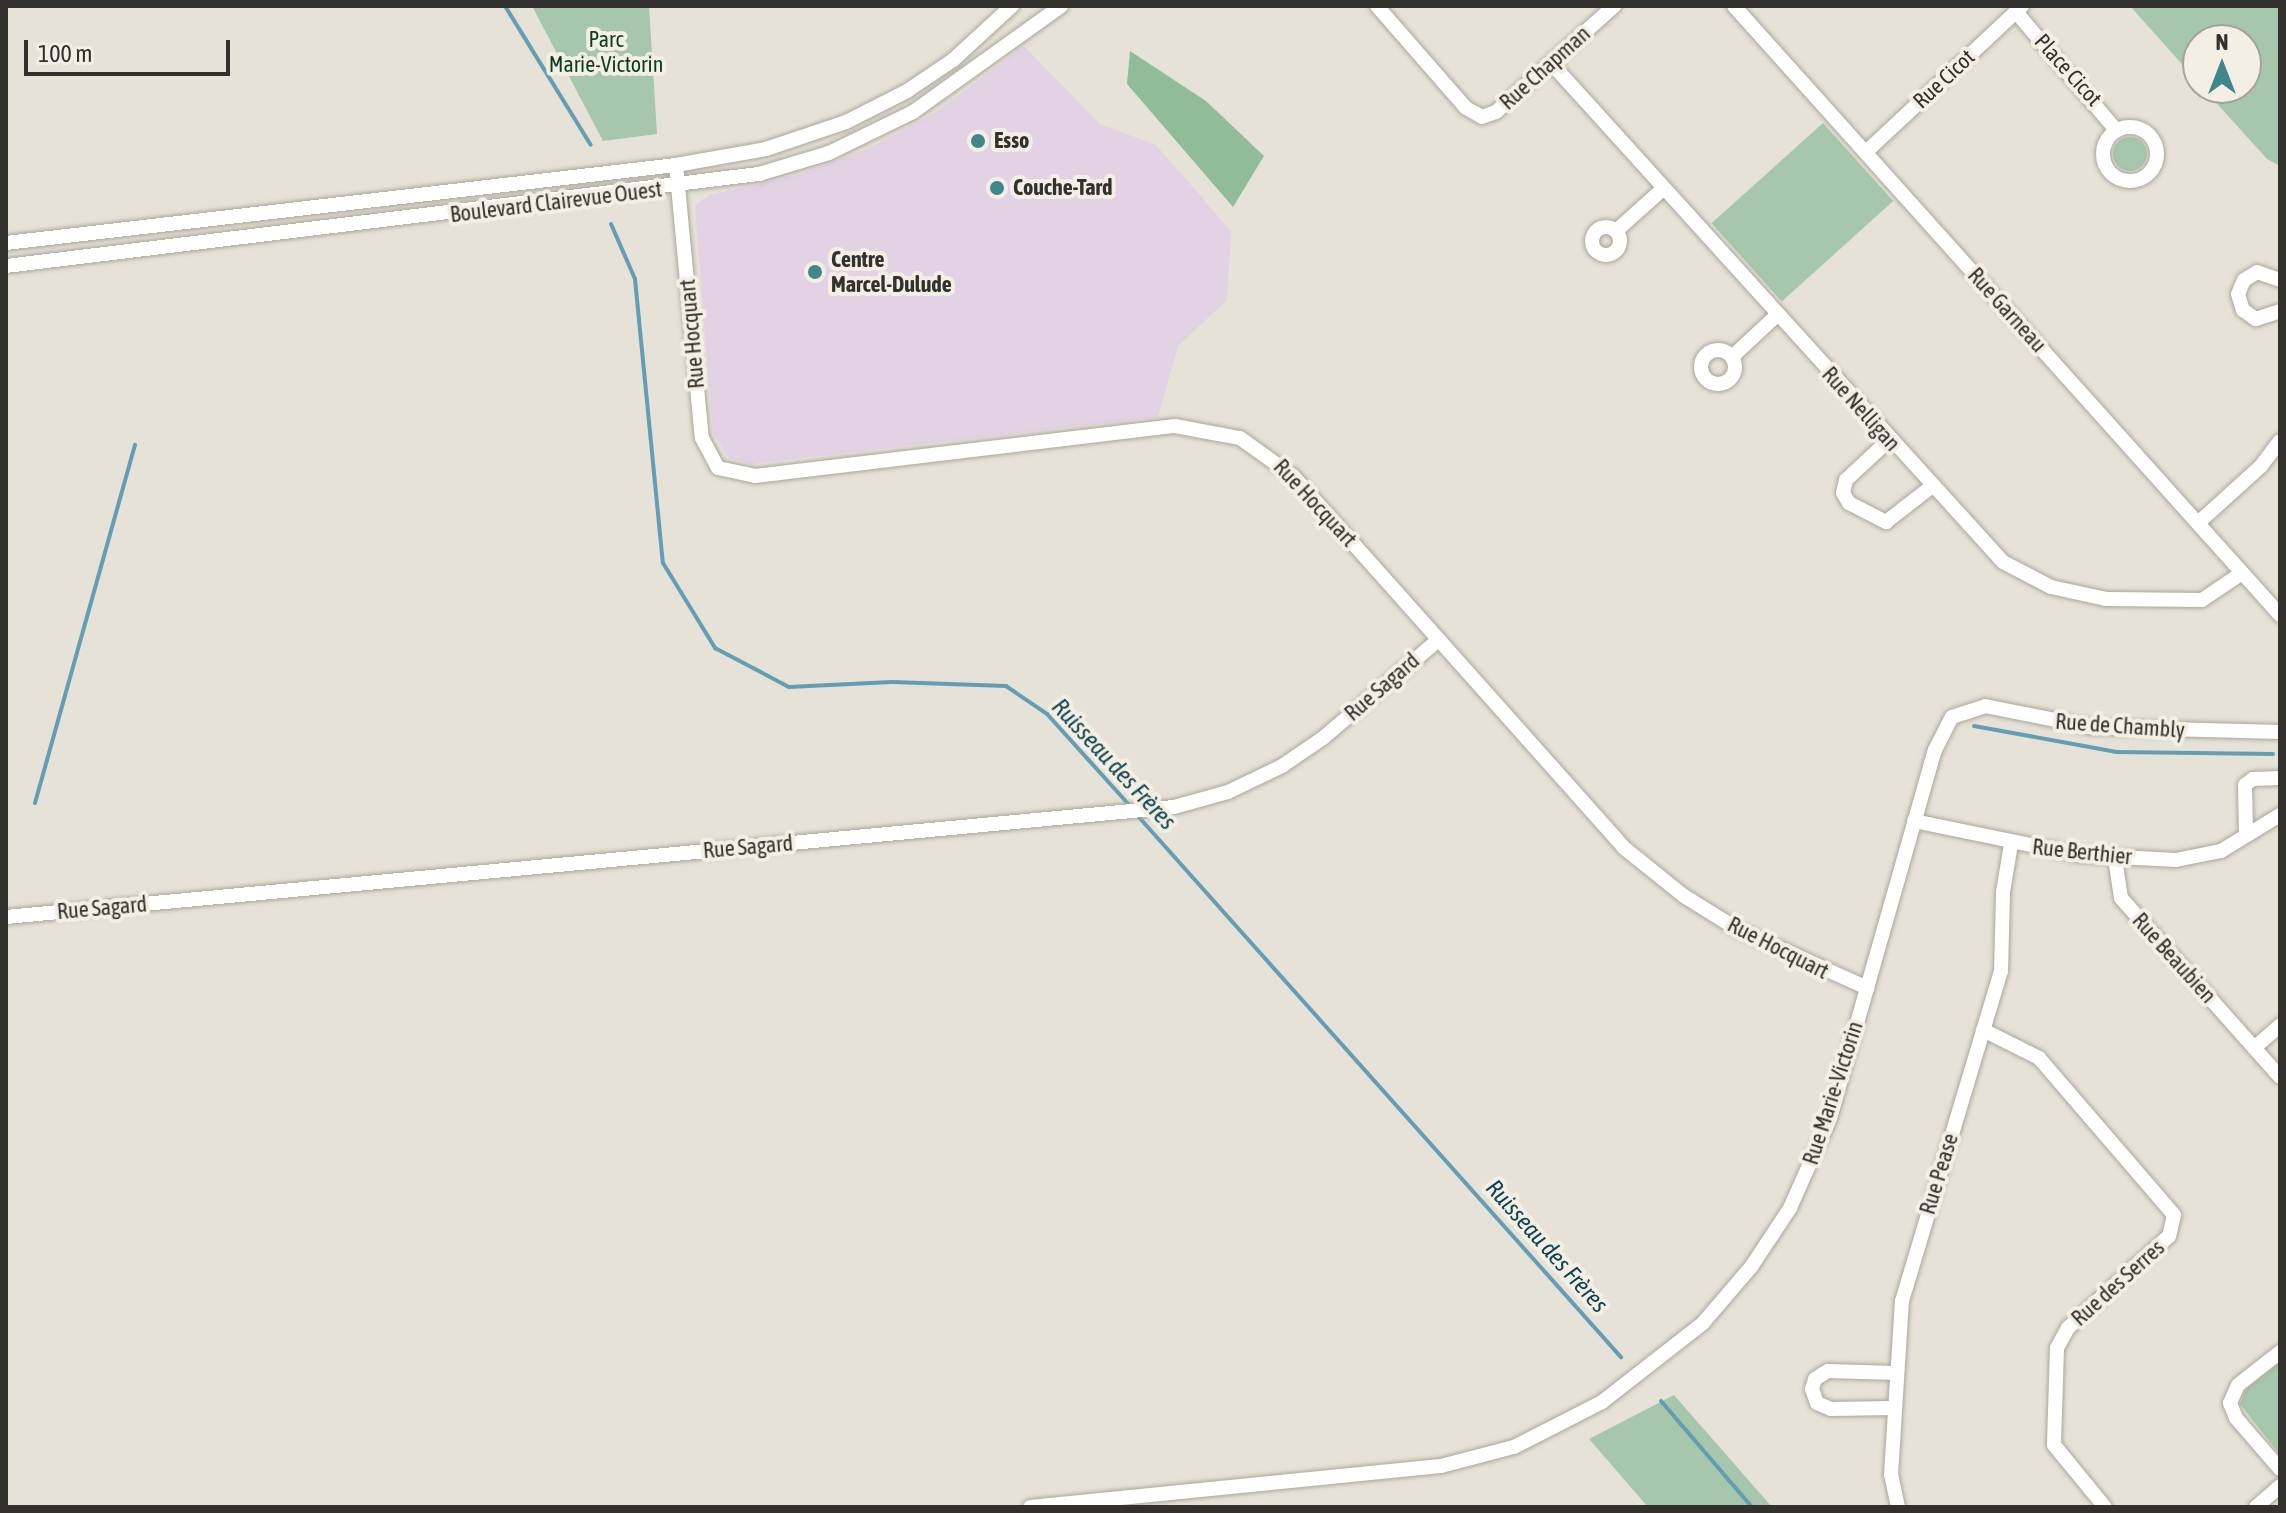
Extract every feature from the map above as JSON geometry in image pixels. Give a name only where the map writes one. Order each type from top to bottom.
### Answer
[{"type":"street","name":"Boulevard Clairevue Ouest","points":[[11,243],[676,165],[805,138],[907,91],[953,60],[1012,6]]},
{"type":"street","name":"Boulevard Clairevue Ouest","points":[[12,266],[678,188],[794,165],[913,112],[1061,6]]},
{"type":"street","name":"Rue Chapman","points":[[1377,6],[1478,117],[1493,114],[1614,6]]},
{"type":"street","name":"Rue Garneau","points":[[1734,6],[2280,615]]},
{"type":"street","name":"Rue Cicot","points":[[1866,152],[2019,9]]},
{"type":"street","name":"Place Cicot","points":[[2019,9],[2116,130]]},
{"type":"street","name":"Rue Nelligan","points":[[1551,63],[1931,487],[2003,562],[2077,594],[2202,600],[2242,573]]},
{"type":"street","points":[[907,91],[913,112]]},
{"type":"street","name":"Rue Hocquart","points":[[676,165],[702,438],[707,455],[723,471],[755,476],[1164,427],[1208,428],[1249,443],[1285,468],[1588,811],[1652,872],[1737,929],[1867,988]]},
{"type":"street","points":[[1616,231],[1664,188]]},
{"type":"street","points":[[434,193],[437,216]]},
{"type":"street","points":[[11,243],[12,266]]},
{"type":"street","points":[[2280,280],[2257,272],[2244,280],[2238,294],[2243,310],[2256,319],[2280,311]]},
{"type":"street","points":[[1732,357],[1777,315]]},
{"type":"street","points":[[1889,440],[1846,480],[1843,493],[1849,503],[1886,522],[1931,487]]},
{"type":"street","points":[[2198,523],[2261,466],[2280,441]]},
{"type":"street","name":"Rue Sagard","points":[[6,917],[1174,807],[1228,792],[1282,766],[1323,738],[1438,640]]},
{"type":"street","name":"Rue de Chambly","points":[[1962,710],[1985,706],[2072,725],[2135,730],[2280,732]]},
{"type":"street","name":"Rue Marie-Victorin","points":[[1030,1507],[1441,1466],[1514,1447],[1623,1389],[1703,1323],[1751,1267],[1790,1208],[1830,1118],[1942,731],[1962,710]]},
{"type":"street","points":[[2246,835],[2245,785],[2256,778],[2280,778]]},
{"type":"street","name":"Rue Berthier","points":[[1914,821],[2011,844],[2115,858],[2195,858],[2246,835],[2280,815]]},
{"type":"street","name":"Rue Pease","points":[[1898,1507],[1891,1481],[1903,1294],[2003,957],[2003,892],[2011,844]]},
{"type":"street","name":"Rue Beaubien","points":[[2115,858],[2121,898],[2280,1077]]},
{"type":"street","points":[[2254,1048],[2280,1025]]},
{"type":"street","name":"Rue des Serres","points":[[1983,1030],[2039,1058],[2174,1215],[2169,1236],[2068,1328],[2057,1348],[2054,1445],[2105,1507]]},
{"type":"street","points":[[2280,1352],[2238,1385],[2230,1403],[2236,1418],[2280,1469]]},
{"type":"street","points":[[1894,1408],[1831,1409],[1817,1403],[1812,1389],[1818,1376],[1828,1371],[1896,1373]]},
{"type":"street","points":[[2256,1507],[2280,1486]]},
{"type":"shaded area","points":[[1024,46],[1100,124],[1156,145],[1231,231],[1227,300],[1178,346],[1158,417],[750,464],[729,458],[713,433],[695,206],[710,195],[801,174],[868,149],[936,112]]},
{"type":"green space","name":"Parc Marie-Victorin","points":[[532,6],[649,6],[657,134],[603,141]]},
{"type":"green space","points":[[2130,6],[2280,6],[2280,166],[2267,159],[2217,104],[2262,104],[2262,24],[2182,24],[2182,64]]},
{"type":"green space","points":[[1130,51],[1206,101],[1264,156],[1233,207],[1127,84]]},
{"type":"green space","points":[[1823,123],[1893,201],[1782,301],[1712,223]]},
{"type":"green space","points":[[2130,137],[2142,142],[2147,154],[2142,166],[2130,171],[2118,166],[2113,154],[2118,142]]},
{"type":"green space","points":[[2280,1362],[2280,1455],[2240,1404],[2245,1390]]},
{"type":"green space","points":[[1674,1395],[1772,1507],[1648,1507],[1589,1439]]},
{"type":"waterway","name":"Ruisseau des Frères","points":[[505,6],[591,145]]},
{"type":"waterway","name":"Ruisseau des Frères","points":[[611,224],[635,279],[663,563],[715,648],[789,687],[892,682],[1006,686],[1047,714],[1132,808]]},
{"type":"waterway","points":[[35,803],[135,445]]},
{"type":"waterway","points":[[1974,726],[2117,752],[2273,754]]},
{"type":"waterway","name":"Ruisseau des Frères","points":[[1137,815],[1621,1357]]},
{"type":"waterway","name":"Ruisseau des Frères","points":[[1661,1401],[1752,1507]]},
{"type":"place","name":"Esso","points":[[978,141]]},
{"type":"place","name":"Couche-Tard","points":[[997,188]]},
{"type":"place","name":"Centre Marcel-Dulude","points":[[815,272]]}]
